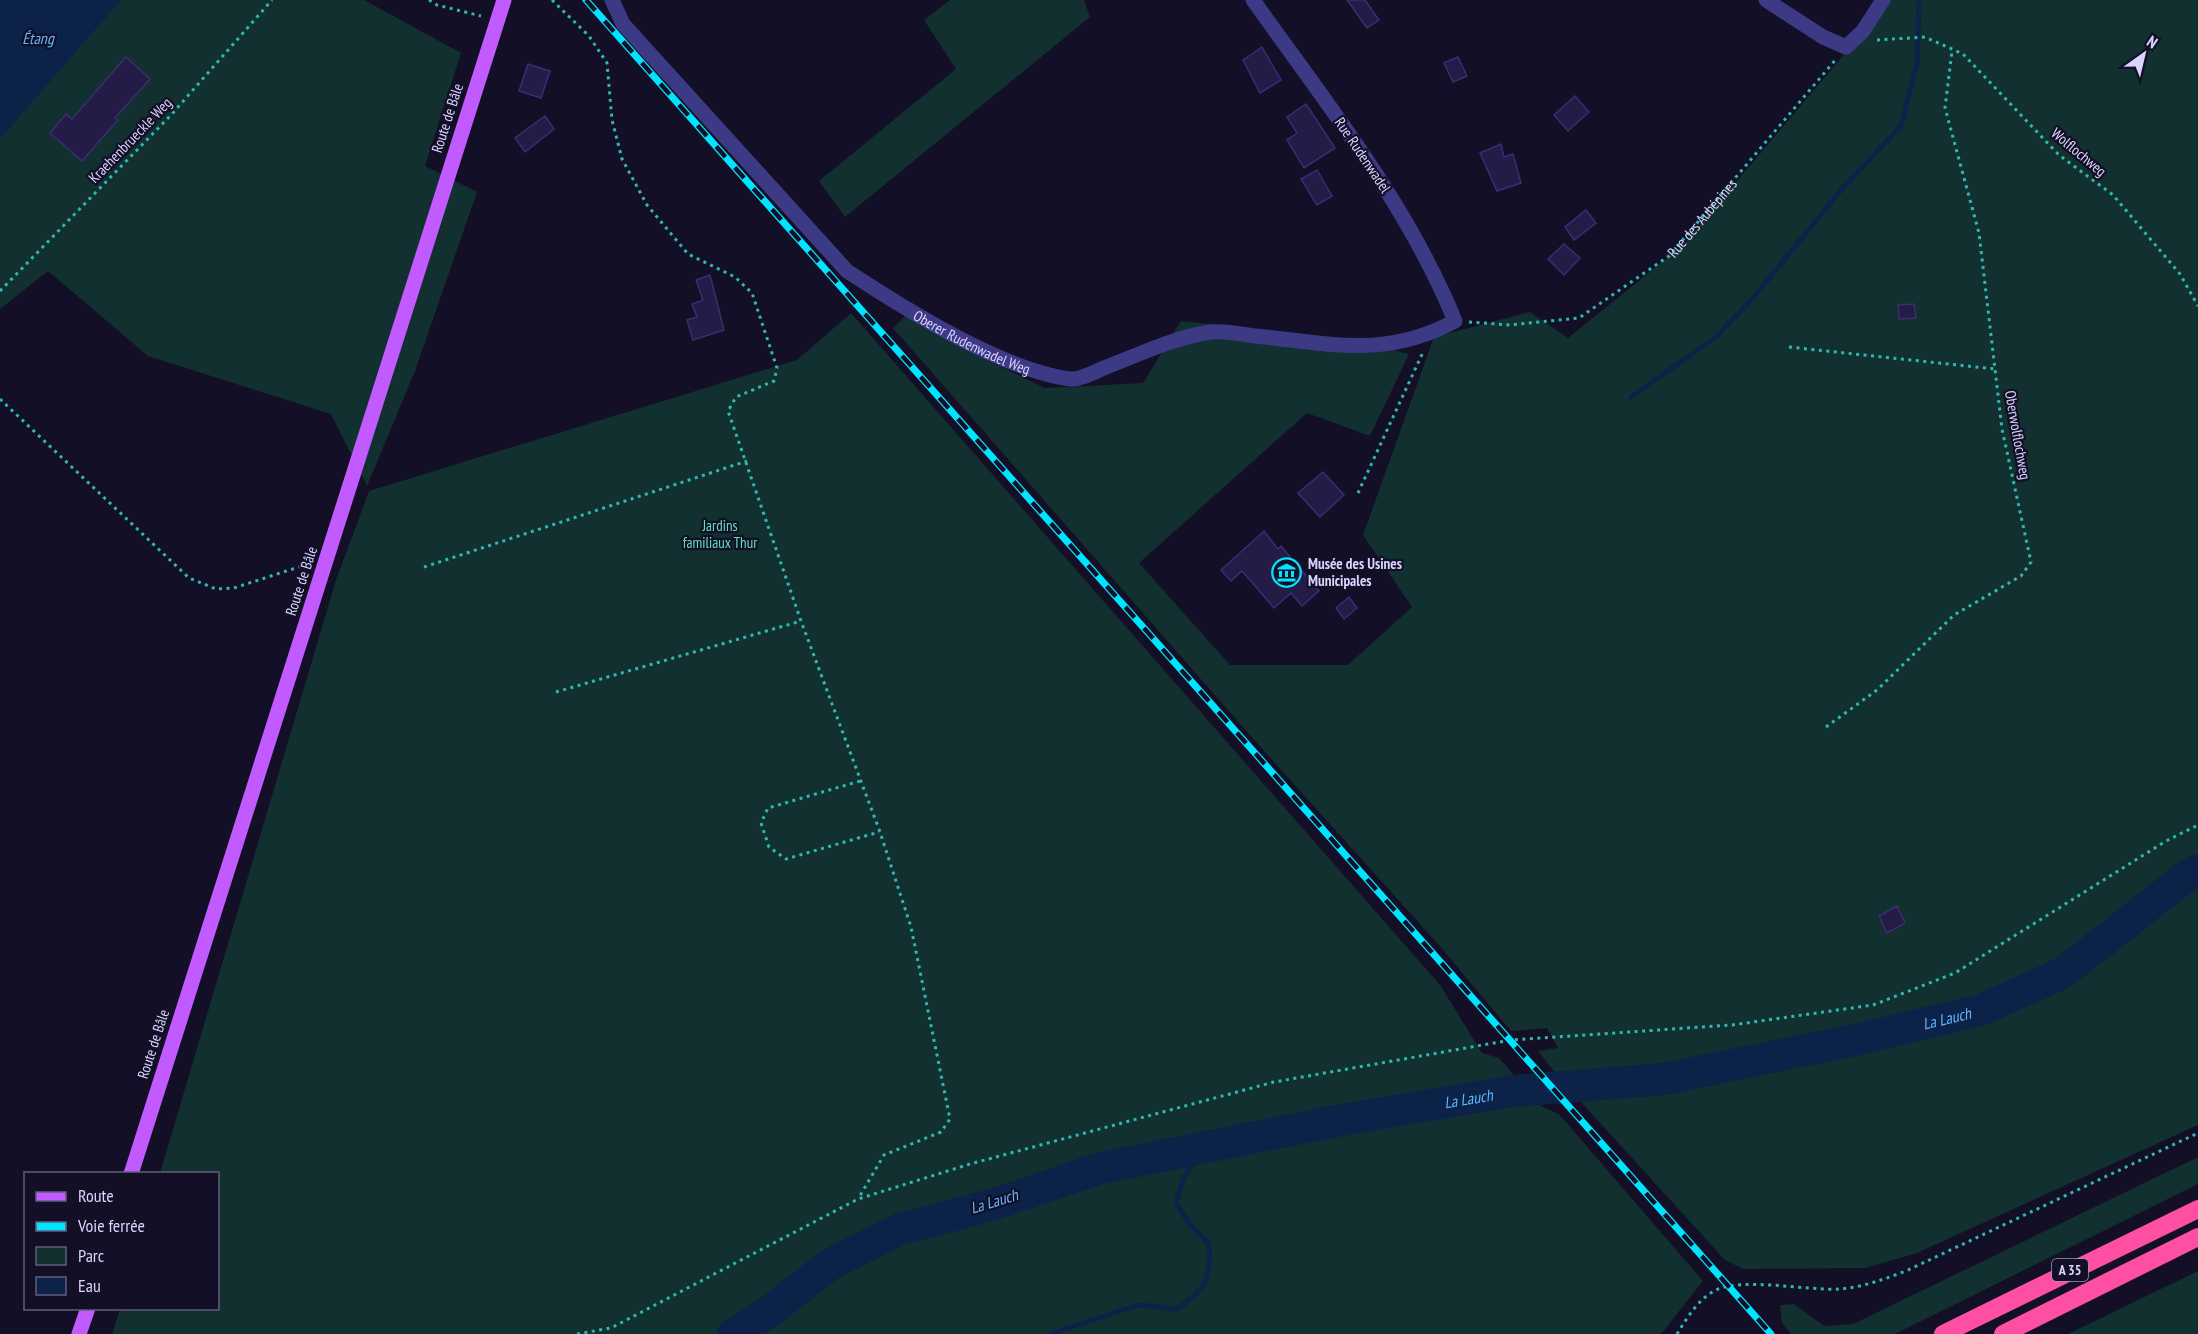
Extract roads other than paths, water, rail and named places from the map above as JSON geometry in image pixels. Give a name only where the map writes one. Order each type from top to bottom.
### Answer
[{"type":"highway","name":"A 35","points":[[1943,1334],[2198,1209]]},
{"type":"highway","name":"A 35","points":[[2003,1334],[2198,1237]]},
{"type":"main road","name":"Route de Bâle","points":[[131,1172],[504,0]]},
{"type":"main road","points":[[80,1334],[87,1310]]},
{"type":"street","name":"Oberer Rudenwadel Weg","points":[[612,0],[623,24],[847,271],[888,298],[982,349],[1035,372],[1073,379],[1175,342],[1213,332],[1354,347],[1406,342],[1455,321]]},
{"type":"street","name":"Rue Rudenwadel","points":[[1253,0],[1383,183],[1435,273],[1455,321]]},
{"type":"street","points":[[1766,0],[1823,37],[1846,47],[1863,31],[1883,0]]},
{"type":"water","name":"Étang","points":[[0,0],[121,0],[0,139]]},
{"type":"waterway","points":[[1631,397],[1716,337],[1753,298],[1841,190],[1901,126],[1917,63],[1919,0]]},
{"type":"waterway","name":"La Lauch","points":[[733,1334],[766,1314],[832,1263],[898,1230],[995,1204],[1101,1168],[1336,1121],[1513,1091],[1664,1079],[1864,1038],[1981,1010],[2063,973],[2184,878],[2198,870]]},
{"type":"waterway","points":[[1050,1334],[1138,1305],[1177,1309],[1200,1289],[1205,1282],[1209,1267],[1209,1244],[1191,1226],[1176,1203],[1184,1178],[1202,1147]]},
{"type":"railway","points":[[586,0],[1771,1334]]},
{"type":"place","name":"Musée des Usines Municipales","points":[[1287,572]]},
{"type":"park label","name":"Jardins familiaux Thur","points":[[720,534]]}]
